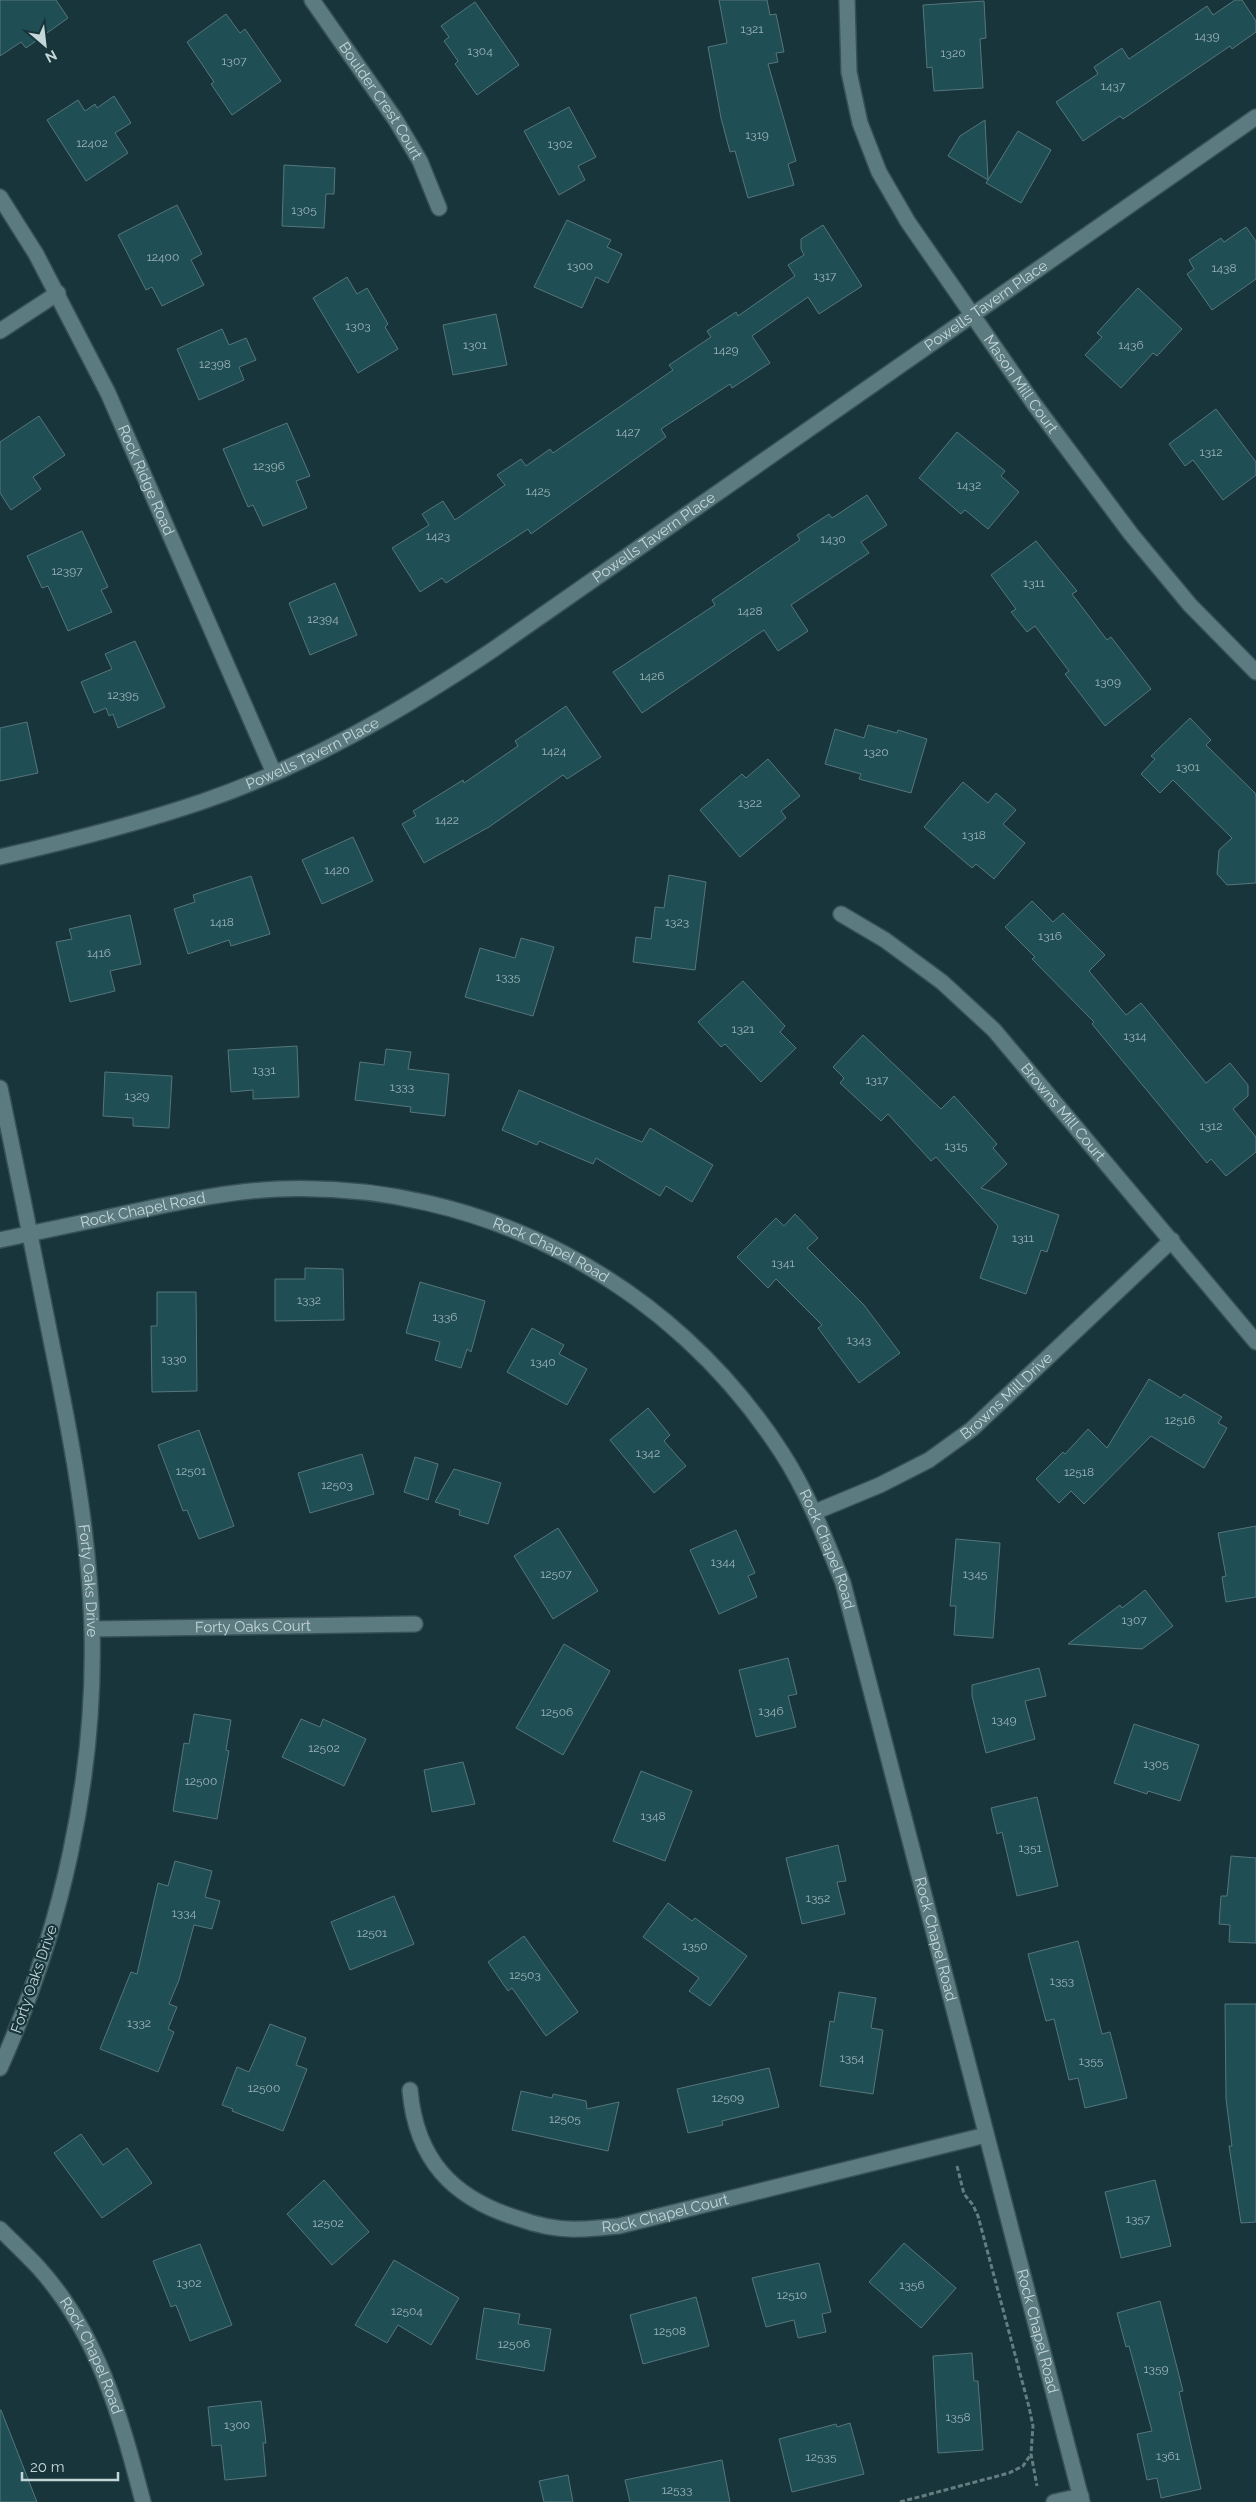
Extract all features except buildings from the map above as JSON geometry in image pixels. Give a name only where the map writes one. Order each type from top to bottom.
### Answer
[{"type":"street","name":"Boulder Crest Court","points":[[312,0],[395,119],[420,161],[439,208]]},
{"type":"street","name":"Mason Mill Court","points":[[847,0],[849,72],[860,124],[876,164],[908,222],[1034,404],[1130,534],[1190,605],[1256,672]]},
{"type":"street","name":"Powells Tavern Place","points":[[0,857],[113,830],[205,801],[274,773],[352,736],[430,692],[1256,116]]},
{"type":"street","name":"Rock Ridge Road","points":[[0,197],[58,293],[108,393],[274,773]]},
{"type":"street","points":[[0,331],[58,293]]},
{"type":"street","name":"Browns Mill Court","points":[[841,914],[885,940],[942,982],[994,1030],[1256,1342]]},
{"type":"street","name":"Forty Oaks Drive","points":[[0,1088],[75,1456],[85,1526],[92,1630],[89,1729],[78,1815],[60,1900],[40,1967],[20,2022],[0,2068]]},
{"type":"street","name":"Rock Chapel Road","points":[[0,1240],[211,1195],[277,1189],[343,1189],[405,1198],[468,1213],[529,1236],[584,1264],[640,1300],[692,1344],[740,1395],[782,1453],[815,1512],[843,1583],[1082,2499]]},
{"type":"street","name":"Browns Mill Drive","points":[[815,1512],[880,1485],[928,1460],[972,1429],[1172,1240]]},
{"type":"street","name":"Forty Oaks Court","points":[[92,1630],[415,1624]]},
{"type":"street","name":"Rock Chapel Court","points":[[410,2090],[412,2112],[421,2143],[440,2173],[465,2196],[493,2211],[535,2224],[579,2229],[618,2226],[986,2134]]},
{"type":"street","name":"Rock Chapel Road","points":[[0,2229],[39,2268],[75,2317],[101,2367],[123,2426],[142,2502]]},
{"type":"street","points":[[1054,2502],[1082,2499]]},
{"type":"path","points":[[951,2143],[964,2194],[973,2205],[978,2216],[1029,2408],[1033,2434],[1030,2454],[1038,2492]]},
{"type":"path","points":[[900,2502],[1008,2473],[1022,2466],[1030,2454]]}]
